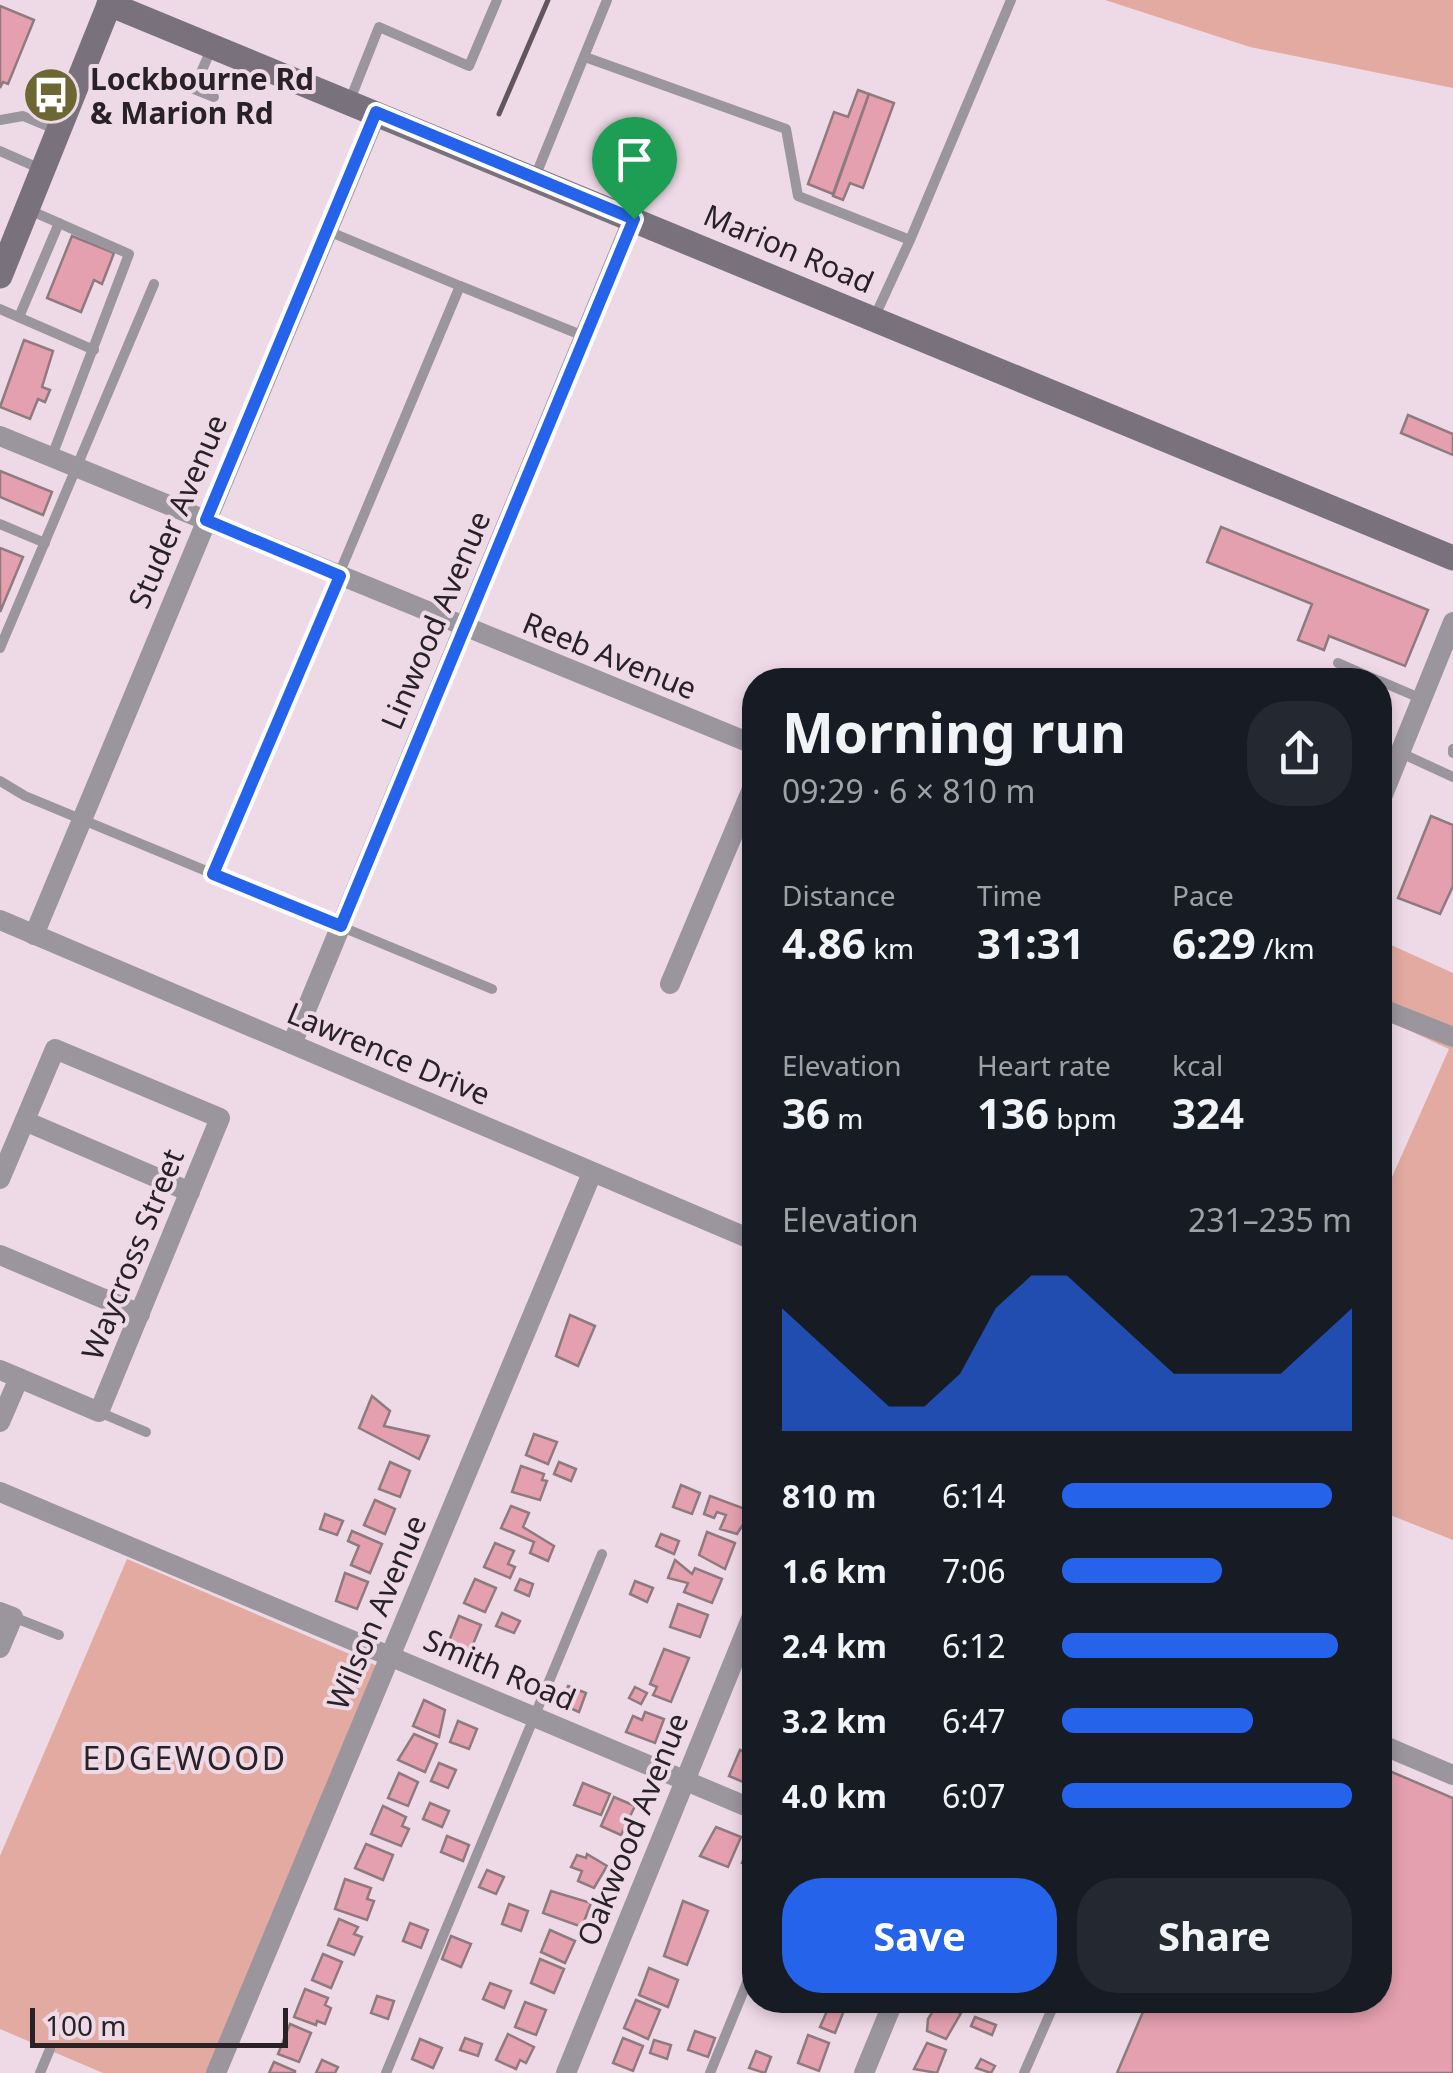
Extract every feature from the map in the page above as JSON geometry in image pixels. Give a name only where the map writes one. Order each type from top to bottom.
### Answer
[{"type":"street","name":"Marion Road","points":[[106,1],[1453,558]]},
{"type":"street","points":[[0,276],[106,1]]},
{"type":"street","name":"Studer Avenue","points":[[34,935],[376,112]]},
{"type":"street","name":"Linwood Avenue","points":[[292,1044],[634,219]]},
{"type":"street","name":"Reeb Avenue","points":[[0,436],[742,741]]},
{"type":"street","points":[[1392,773],[1453,622]]},
{"type":"street","points":[[670,984],[742,813]]},
{"type":"street","name":"Lawrence Drive","points":[[0,920],[742,1236]]},
{"type":"street","points":[[1392,1013],[1453,1037]]},
{"type":"street","name":"Waycross Street","points":[[25,1121],[56,1049],[220,1118],[100,1412]]},
{"type":"street","points":[[0,1179],[25,1121],[190,1192]]},
{"type":"street","name":"Wilson Avenue","points":[[216,2073],[592,1174]]},
{"type":"street","points":[[0,1255],[140,1314]]},
{"type":"street","points":[[0,1422],[9,1374],[100,1412]]},
{"type":"street","name":"Smith Road","points":[[0,1492],[742,1805]]},
{"type":"street","points":[[0,1648],[6,1614]]},
{"type":"street","name":"Oakwood Avenue","points":[[566,2073],[742,1640]]},
{"type":"street","points":[[1392,1749],[1453,1774]]},
{"type":"street","points":[[864,2073],[889,2013]]},
{"type":"lane","points":[[349,101],[379,27],[469,66],[497,0]]},
{"type":"lane","points":[[534,178],[607,0]]},
{"type":"lane","points":[[874,318],[1011,0]]},
{"type":"lane","points":[[194,88],[212,46]]},
{"type":"lane","points":[[585,57],[786,129],[798,196],[910,240]]},
{"type":"lane","points":[[170,79],[214,96]]},
{"type":"lane","points":[[0,120],[23,116],[58,130]]},
{"type":"lane","points":[[0,151],[42,169]]},
{"type":"lane","points":[[26,209],[129,254],[52,457]]},
{"type":"lane","points":[[19,317],[59,223]]},
{"type":"lane","points":[[327,231],[586,337]]},
{"type":"lane","points":[[0,648],[154,284]]},
{"type":"lane","points":[[213,874],[460,286]]},
{"type":"lane","points":[[0,309],[94,350]]},
{"type":"lane","points":[[0,524],[44,542]]},
{"type":"lane","points":[[1338,663],[1349,668]]},
{"type":"lane","points":[[1392,687],[1422,699]]},
{"type":"lane","points":[[1400,753],[1453,777]]},
{"type":"lane","points":[[0,781],[82,819],[492,989]]},
{"type":"lane","points":[[100,1412],[146,1432]]},
{"type":"lane","points":[[386,2073],[602,1554]]},
{"type":"lane","points":[[6,1614],[59,1635]]},
{"type":"lane","points":[[710,2073],[742,1995]]},
{"type":"lane","points":[[1024,2073],[1050,2013]]},
{"type":"lane","points":[[40,2073],[50,2049]]},
{"type":"shaded area","points":[[1105,0],[1453,0],[1453,88],[1250,47]]},
{"type":"shaded area","points":[[1392,945],[1453,973],[1453,1540],[1392,1516],[1392,1177],[1449,1049],[1392,1023]]},
{"type":"shaded area","points":[[127,1559],[380,1667],[207,2073],[103,2073],[0,2029],[0,1856]]},
{"type":"building","points":[[0,6],[34,20],[8,84],[3,82],[0,88]]},
{"type":"building","points":[[858,90],[869,94],[833,194],[808,184],[834,112],[848,117]]},
{"type":"building","points":[[869,94],[894,103],[863,188],[850,183],[843,200],[833,196]]},
{"type":"building","points":[[72,236],[114,253],[102,284],[94,280],[81,312],[47,298]]},
{"type":"building","points":[[24,340],[53,351],[42,387],[50,390],[45,402],[38,399],[30,419],[0,407]]},
{"type":"building","points":[[1408,415],[1453,434],[1453,455],[1401,433]]},
{"type":"building","points":[[0,471],[52,492],[43,515],[0,497]]},
{"type":"building","points":[[1221,527],[1428,610],[1405,666],[1329,636],[1324,650],[1298,640],[1312,604],[1207,562]]},
{"type":"building","points":[[0,548],[23,557],[0,612]]},
{"type":"building","points":[[1431,816],[1453,825],[1453,886],[1440,914],[1398,898]]},
{"type":"building","points":[[570,1315],[595,1326],[578,1366],[556,1356]]},
{"type":"building","points":[[372,1396],[390,1411],[384,1426],[429,1436],[419,1459],[359,1428]]},
{"type":"building","points":[[534,1434],[557,1442],[548,1464],[526,1455]]},
{"type":"building","points":[[390,1462],[410,1471],[400,1497],[379,1489]]},
{"type":"building","points":[[559,1462],[576,1469],[571,1481],[554,1474]]},
{"type":"building","points":[[521,1466],[544,1474],[542,1480],[547,1481],[540,1500],[512,1492]]},
{"type":"building","points":[[681,1485],[700,1493],[692,1514],[673,1507]]},
{"type":"building","points":[[710,1496],[742,1508],[742,1526],[737,1534],[720,1529],[726,1515],[717,1512],[714,1518],[704,1514]]},
{"type":"building","points":[[375,1500],[395,1509],[385,1534],[364,1525]]},
{"type":"building","points":[[511,1506],[529,1513],[523,1527],[554,1546],[548,1561],[530,1553],[534,1542],[501,1528]]},
{"type":"building","points":[[325,1514],[343,1521],[337,1535],[320,1529]]},
{"type":"building","points":[[352,1531],[382,1544],[370,1573],[351,1565],[359,1546],[348,1541]]},
{"type":"building","points":[[707,1532],[735,1543],[725,1569],[699,1555]]},
{"type":"building","points":[[661,1534],[679,1541],[674,1554],[656,1546]]},
{"type":"building","points":[[495,1543],[514,1551],[508,1564],[515,1567],[510,1578],[484,1567]]},
{"type":"building","points":[[675,1560],[692,1574],[695,1568],[722,1579],[712,1603],[684,1592],[688,1583],[668,1578]]},
{"type":"building","points":[[345,1573],[368,1582],[357,1609],[336,1601]]},
{"type":"building","points":[[475,1579],[496,1588],[485,1612],[464,1603]]},
{"type":"building","points":[[520,1579],[533,1584],[529,1596],[515,1590]]},
{"type":"building","points":[[635,1581],[653,1588],[647,1602],[630,1594]]},
{"type":"building","points":[[678,1604],[708,1615],[700,1637],[670,1627]]},
{"type":"building","points":[[502,1613],[520,1621],[514,1633],[496,1626]]},
{"type":"building","points":[[459,1616],[481,1625],[469,1654],[447,1646]]},
{"type":"building","points":[[664,1649],[689,1658],[671,1702],[653,1695],[657,1687],[650,1684]]},
{"type":"building","points":[[568,1686],[586,1693],[579,1712],[561,1704]]},
{"type":"building","points":[[635,1687],[647,1693],[641,1704],[629,1698]]},
{"type":"building","points":[[424,1700],[445,1710],[439,1737],[413,1726]]},
{"type":"building","points":[[645,1712],[664,1719],[655,1743],[626,1732],[633,1716],[642,1720]]},
{"type":"building","points":[[458,1721],[477,1729],[469,1749],[450,1742]]},
{"type":"building","points":[[414,1734],[437,1744],[425,1772],[398,1760]]},
{"type":"building","points":[[740,1750],[742,1751],[742,1782],[729,1776]]},
{"type":"building","points":[[439,1763],[456,1770],[448,1788],[431,1781]]},
{"type":"building","points":[[1392,1772],[1453,1798],[1453,2073],[1117,2073],[1142,2013],[1392,2013]]},
{"type":"building","points":[[399,1773],[418,1782],[408,1806],[388,1798]]},
{"type":"building","points":[[583,1783],[610,1794],[601,1815],[574,1805]]},
{"type":"building","points":[[614,1797],[635,1806],[621,1835],[601,1826]]},
{"type":"building","points":[[430,1803],[449,1811],[442,1827],[423,1819]]},
{"type":"building","points":[[383,1806],[406,1817],[402,1826],[409,1829],[401,1846],[371,1834]]},
{"type":"building","points":[[716,1827],[741,1837],[728,1867],[700,1856]]},
{"type":"building","points":[[447,1836],[469,1845],[463,1861],[441,1852]]},
{"type":"building","points":[[366,1844],[393,1855],[383,1880],[355,1868]]},
{"type":"building","points":[[587,1854],[607,1866],[594,1888],[578,1881],[582,1871],[571,1867],[577,1855],[586,1858]]},
{"type":"building","points":[[487,1870],[504,1877],[496,1894],[479,1887]]},
{"type":"building","points":[[345,1879],[371,1888],[367,1899],[374,1901],[367,1920],[335,1909]]},
{"type":"building","points":[[551,1891],[591,1903],[582,1927],[543,1913]]},
{"type":"building","points":[[683,1901],[708,1911],[687,1965],[664,1956]]},
{"type":"building","points":[[509,1904],[528,1911],[521,1931],[502,1924]]},
{"type":"building","points":[[339,1919],[358,1927],[354,1934],[362,1937],[354,1955],[328,1945]]},
{"type":"building","points":[[410,1923],[428,1930],[421,1948],[403,1941]]},
{"type":"building","points":[[550,1930],[575,1941],[565,1963],[541,1952]]},
{"type":"building","points":[[451,1936],[471,1944],[461,1967],[442,1959]]},
{"type":"building","points":[[323,1954],[342,1962],[331,1988],[312,1980]]},
{"type":"building","points":[[540,1959],[564,1969],[554,1993],[531,1983]]},
{"type":"building","points":[[649,1968],[678,1980],[668,2007],[639,1995]]},
{"type":"building","points":[[490,1983],[511,1991],[504,2008],[483,1999]]},
{"type":"building","points":[[305,1989],[328,1998],[325,2005],[331,2008],[325,2024],[294,2017]]},
{"type":"building","points":[[377,1996],[394,2001],[388,2019],[371,2013]]},
{"type":"building","points":[[636,2000],[660,2010],[648,2039],[624,2028]]},
{"type":"building","points":[[525,2002],[546,2010],[536,2035],[515,2027]]},
{"type":"building","points":[[826,2013],[843,2013],[835,2033],[820,2027]]},
{"type":"building","points":[[932,2013],[961,2013],[946,2039],[927,2031]]},
{"type":"building","points":[[975,2017],[996,2025],[992,2035],[971,2026]]},
{"type":"building","points":[[290,2024],[311,2033],[299,2062],[278,2054]]},
{"type":"building","points":[[695,2031],[715,2038],[708,2057],[688,2050]]},
{"type":"building","points":[[508,2034],[534,2047],[526,2063],[520,2060],[516,2069],[496,2060]]},
{"type":"building","points":[[808,2035],[829,2043],[819,2071],[798,2063]]},
{"type":"building","points":[[465,2038],[482,2044],[478,2056],[460,2050]]},
{"type":"building","points":[[623,2038],[643,2046],[633,2071],[613,2063]]},
{"type":"building","points":[[420,2039],[442,2048],[433,2068],[412,2059]]},
{"type":"building","points":[[654,2040],[671,2045],[667,2059],[650,2053]]},
{"type":"building","points":[[927,2043],[946,2050],[937,2073],[914,2069]]},
{"type":"building","points":[[756,2051],[771,2057],[765,2073],[749,2068]]},
{"type":"building","points":[[981,2059],[995,2066],[991,2073],[976,2068]]},
{"type":"building","points":[[322,2060],[338,2067],[335,2073],[316,2073]]},
{"type":"building","points":[[274,2062],[295,2071],[295,2073],[269,2073]]},
{"type":"railway","points":[[499,114],[548,0]]},
{"type":"place","name":"Lockbourne Rd & Marion Rd","points":[[51,95]]},
{"type":"district","name":"EDGEWOOD","points":[[185,1757]]},
{"type":"route","points":[[376,112],[634,219],[341,926],[213,874],[340,576],[206,520],[376,112]]}]
